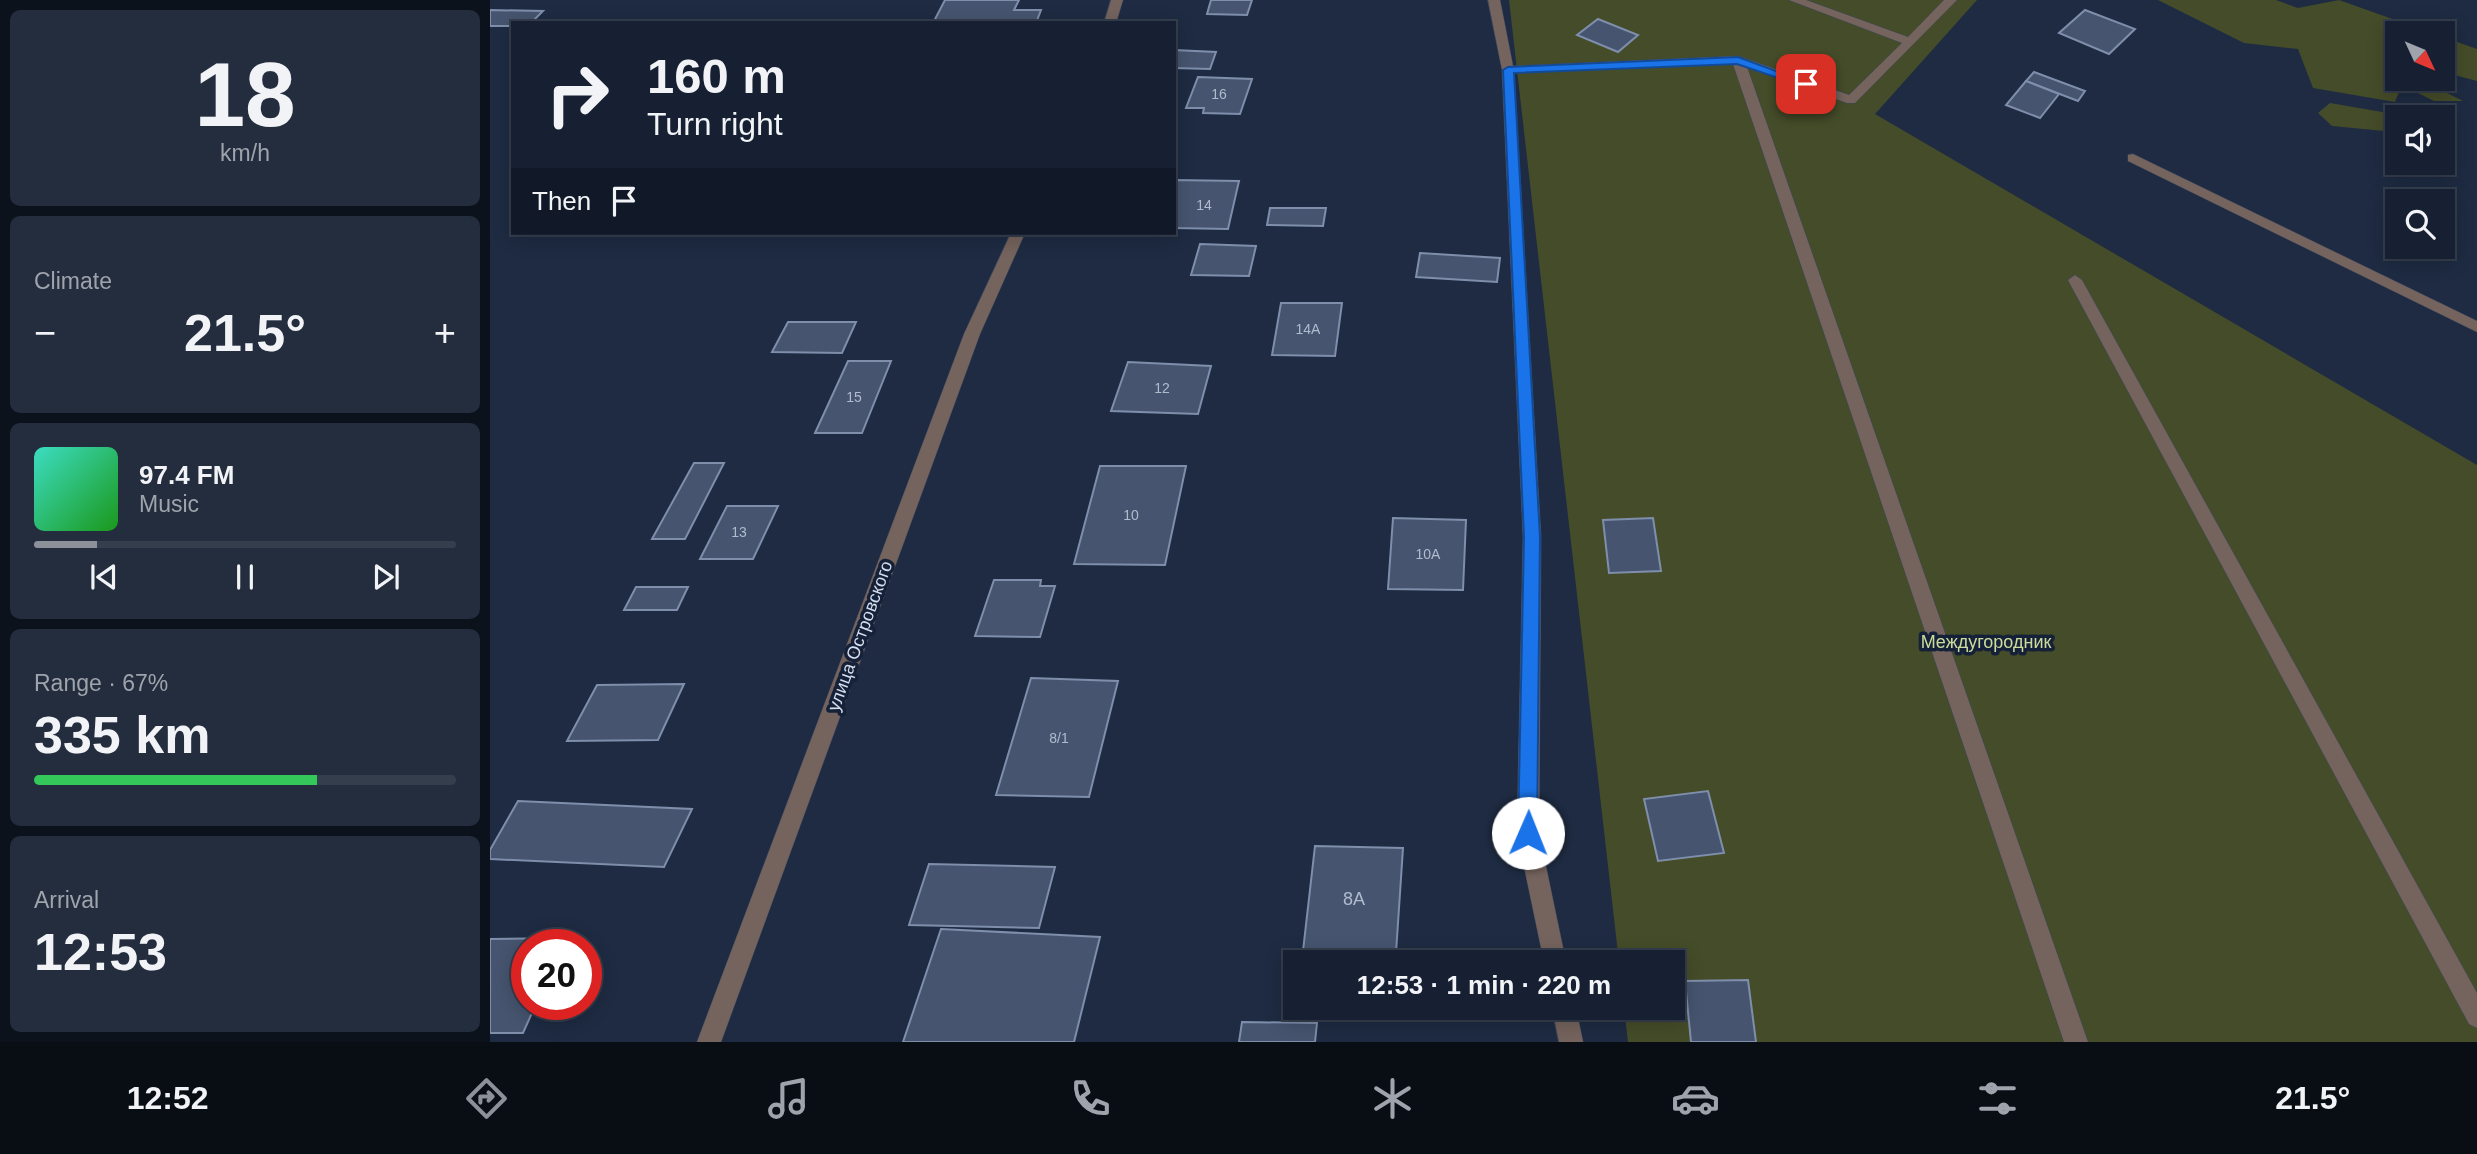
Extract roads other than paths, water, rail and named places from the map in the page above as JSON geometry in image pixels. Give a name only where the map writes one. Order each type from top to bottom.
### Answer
[{"type":"street","points":[[1111,21],[1118,0]]},
{"type":"street","points":[[1494,0],[1508,70],[1532,537],[1528,833],[1552,950]]},
{"type":"street","points":[[1795,0],[1911,43]]},
{"type":"street","points":[[1508,70],[1738,60],[1850,100],[1911,43],[1951,0]]},
{"type":"street","points":[[1738,60],[2076,1042]]},
{"type":"street","points":[[2133,158],[2477,327]]},
{"type":"street","name":"улица Островского","points":[[709,1042],[972,334],[1017,235]]},
{"type":"street","points":[[2075,279],[2477,1016]]},
{"type":"street","points":[[1566,1020],[1571,1042]]},
{"type":"park label","name":"Междугородник","points":[[1986,642]]}]
